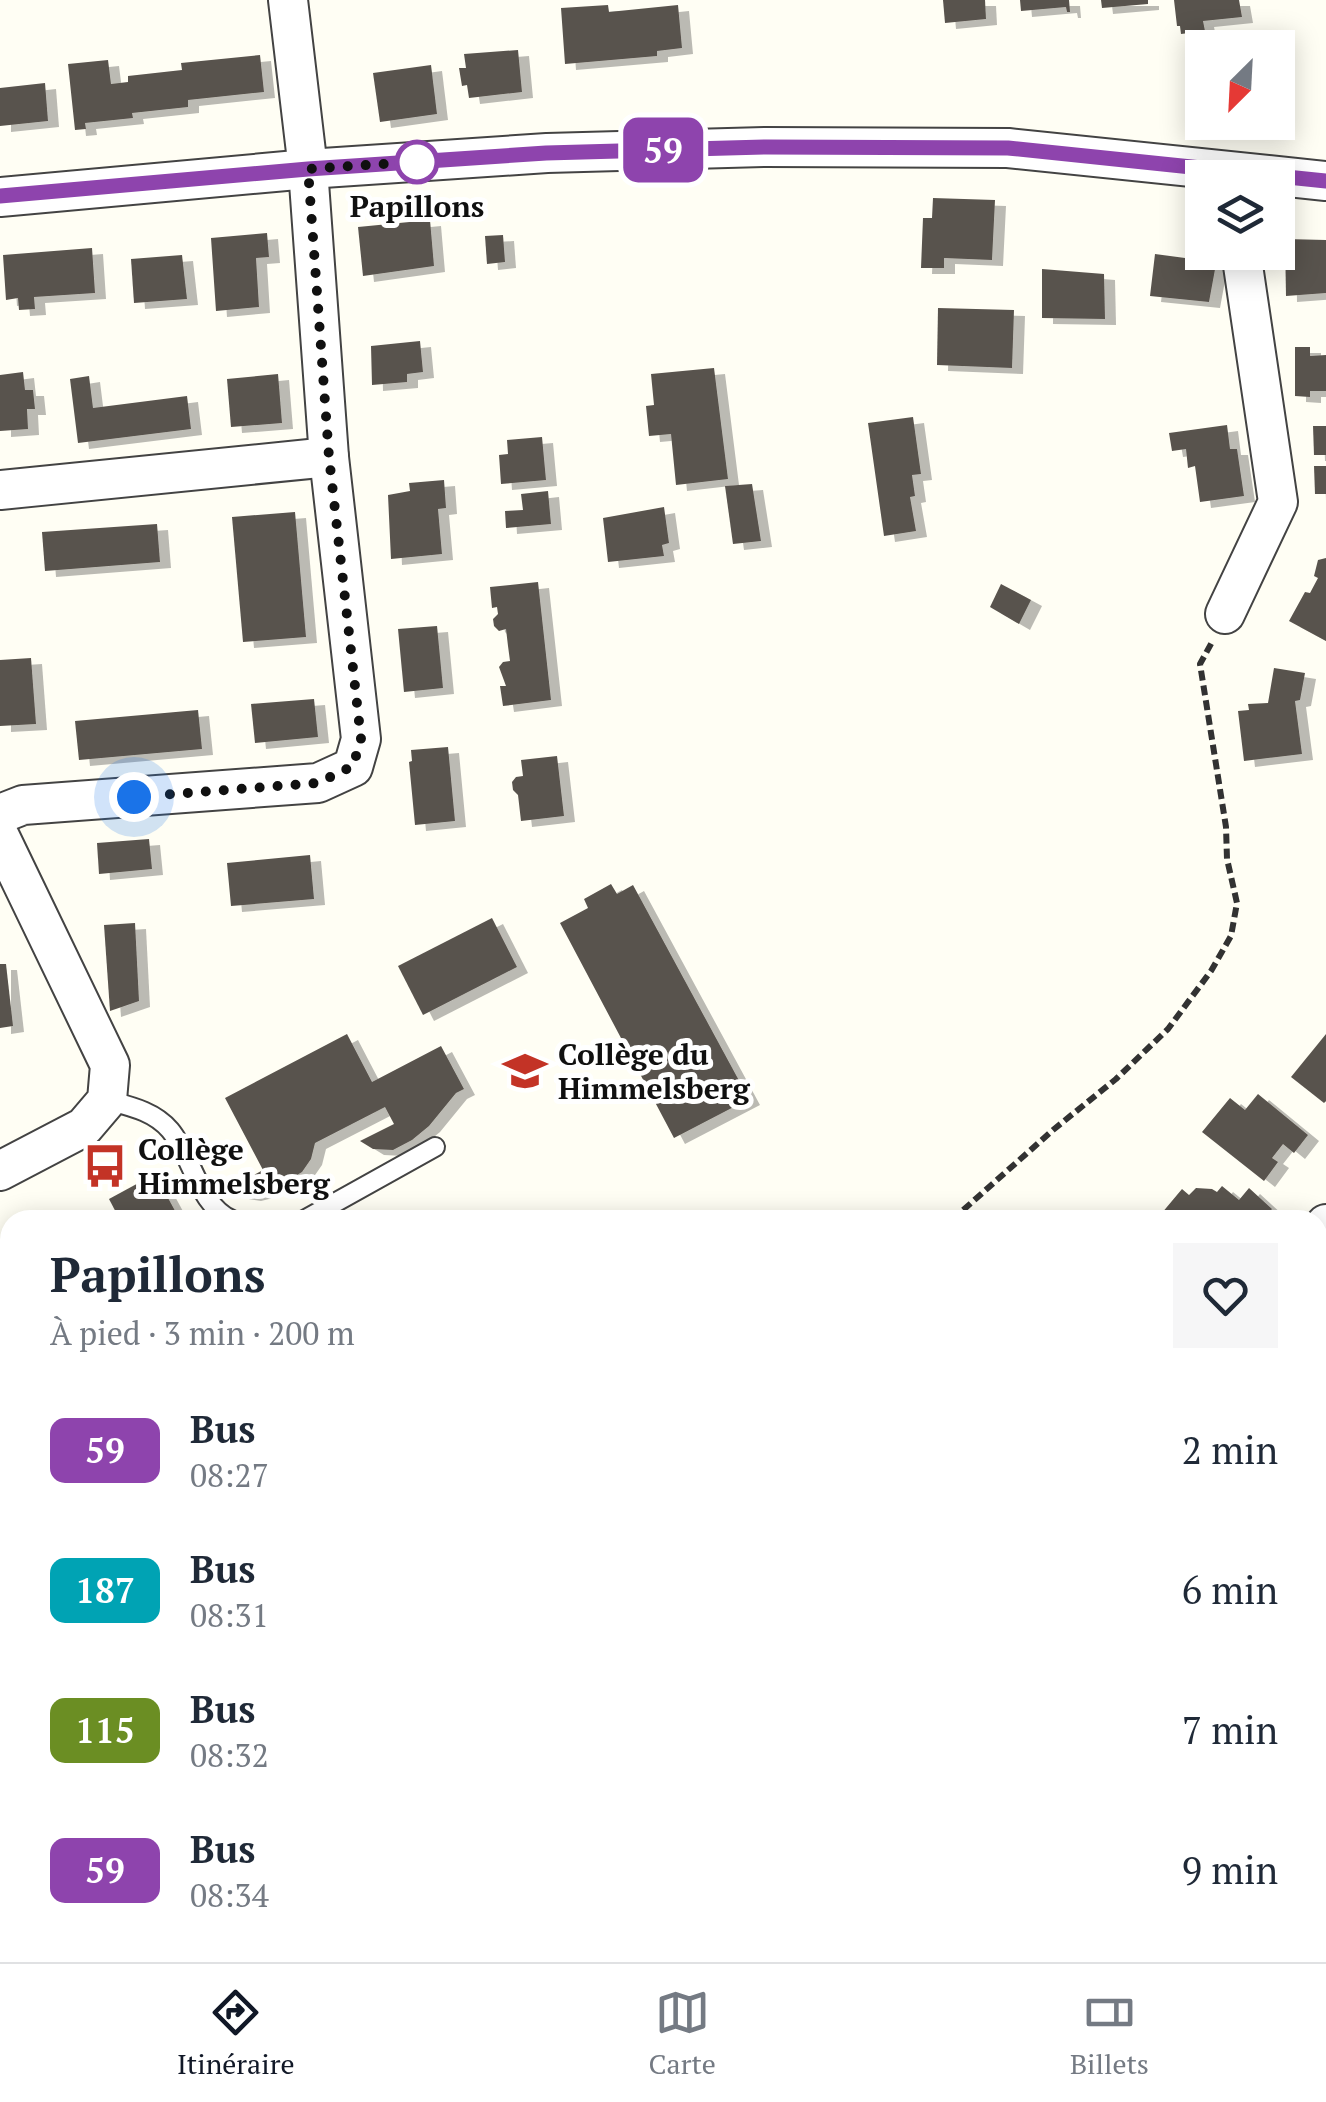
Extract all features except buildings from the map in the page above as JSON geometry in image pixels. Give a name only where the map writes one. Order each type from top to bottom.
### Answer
[{"type":"street","points":[[0,814],[24,805],[318,783],[353,766],[361,739],[329,457],[308,169],[288,0]]},
{"type":"street","points":[[0,196],[546,153],[766,147],[1008,148],[1185,169]]},
{"type":"street","points":[[1295,179],[1326,181]]},
{"type":"street","points":[[1225,614],[1278,502],[1244,270]]},
{"type":"street","points":[[0,490],[329,457]]},
{"type":"street","points":[[0,837],[110,1065],[107,1100],[84,1126],[54,1135],[0,1171]]},
{"type":"lane","points":[[107,1100],[141,1109],[170,1129],[205,1192],[220,1210]]},
{"type":"lane","points":[[322,1210],[435,1147]]},
{"type":"path","points":[[963,1210],[1116,1080],[1168,1030],[1231,936],[1237,904],[1227,859],[1226,827],[1200,664],[1225,614]]},
{"type":"bus line","name":"59","points":[[0,196],[546,153],[766,147],[1008,148],[1326,181]]},
{"type":"place","name":"Papillons","points":[[417,162]]},
{"type":"place","name":"Collège du Himmelsberg","points":[[525,1071]]},
{"type":"place","name":"Collège Himmelsberg","points":[[105,1166]]},
{"type":"route","points":[[134,797],[318,783],[353,766],[361,739],[329,457],[308,169],[427,161],[417,162]]}]
